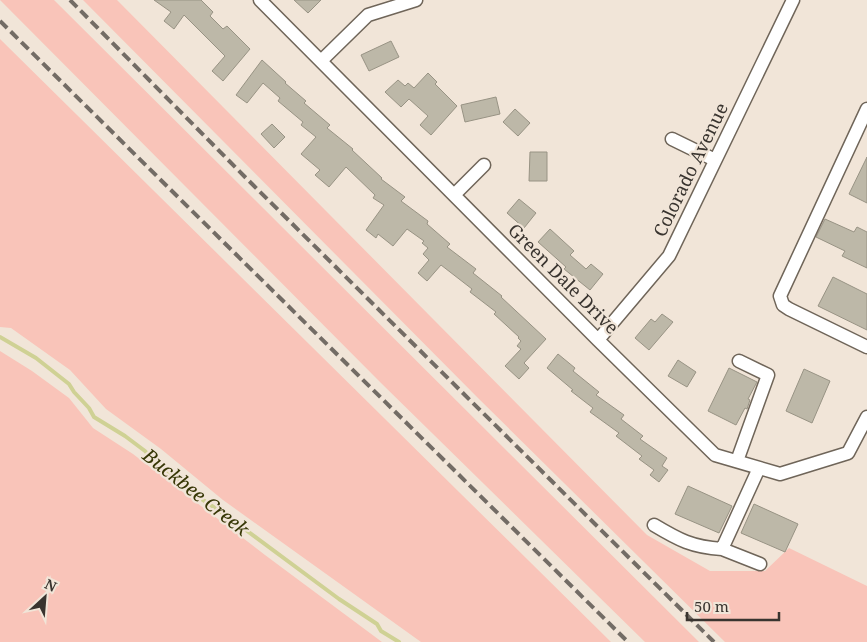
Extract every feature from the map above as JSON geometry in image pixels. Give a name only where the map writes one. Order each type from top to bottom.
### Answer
[{"type":"street","name":"Green Dale Drive","points":[[260,0],[715,455],[780,474],[848,453],[867,417]]},
{"type":"street","points":[[321,61],[368,16],[416,0]]},
{"type":"street","name":"Colorado Avenue","points":[[598,340],[669,256],[793,0]]},
{"type":"street","points":[[867,109],[780,296],[783,305],[789,309],[867,347]]},
{"type":"street","points":[[672,139],[715,160]]},
{"type":"street","points":[[454,195],[484,165]]},
{"type":"street","points":[[737,461],[768,376],[739,361]]},
{"type":"street","points":[[722,549],[759,468]]},
{"type":"street","points":[[654,525],[694,546],[722,549],[760,564]]},
{"type":"shaded area","points":[[0,0],[54,0],[699,642],[645,642],[381,383]]},
{"type":"shaded area","points":[[83,0],[117,0],[647,535],[710,571],[765,571],[789,548],[867,586],[867,642],[725,642],[479,399]]},
{"type":"shaded area","points":[[0,39],[611,642],[421,642],[223,500],[161,449],[106,409],[70,370],[11,328],[0,327]]},
{"type":"shaded area","points":[[0,351],[69,398],[93,428],[133,454],[382,642],[0,642]]},
{"type":"building","points":[[154,0],[201,0],[213,12],[210,16],[223,29],[227,26],[250,49],[223,81],[212,71],[225,56],[184,15],[174,29],[164,21],[171,12]]},
{"type":"building","points":[[294,0],[321,0],[308,13]]},
{"type":"building","points":[[391,41],[399,57],[369,71],[361,55]]},
{"type":"building","points":[[262,60],[306,101],[304,103],[330,125],[327,128],[353,149],[381,179],[405,197],[401,201],[428,221],[427,224],[450,244],[447,247],[476,269],[473,273],[502,296],[546,339],[524,363],[529,368],[519,379],[505,366],[521,349],[517,346],[521,341],[494,314],[496,312],[470,292],[472,289],[441,265],[427,281],[418,273],[429,260],[423,254],[428,248],[422,243],[424,241],[407,229],[393,246],[378,234],[376,238],[366,230],[384,205],[373,198],[375,195],[346,167],[329,187],[315,175],[320,170],[301,154],[316,137],[301,125],[303,122],[278,101],[280,98],[263,83],[247,103],[236,95]]},
{"type":"building","points":[[428,73],[437,82],[435,84],[457,106],[431,135],[420,125],[428,116],[409,99],[401,107],[385,92],[398,80],[405,86],[408,83],[414,88]]},
{"type":"building","points":[[496,97],[500,114],[465,122],[461,105]]},
{"type":"building","points":[[515,109],[530,123],[518,136],[503,122]]},
{"type":"building","points":[[272,124],[285,137],[274,148],[261,134]]},
{"type":"building","points":[[530,152],[547,152],[547,181],[529,181]]},
{"type":"building","points":[[867,157],[867,203],[849,194]]},
{"type":"building","points":[[519,199],[536,213],[524,228],[507,213]]},
{"type":"building","points":[[825,219],[854,232],[857,227],[867,232],[867,268],[842,256],[845,251],[816,237]]},
{"type":"building","points":[[550,229],[574,251],[570,255],[586,269],[591,264],[603,274],[590,290],[564,269],[566,267],[538,242]]},
{"type":"building","points":[[833,277],[867,294],[867,330],[818,306]]},
{"type":"building","points":[[662,314],[673,322],[649,350],[635,338],[651,319],[655,322]]},
{"type":"building","points":[[558,354],[575,368],[573,371],[599,392],[596,395],[624,415],[621,419],[643,436],[640,439],[667,458],[662,466],[668,470],[659,482],[650,475],[654,470],[639,459],[642,456],[616,436],[619,433],[590,412],[593,408],[571,391],[573,390],[547,368]]},
{"type":"building","points":[[678,360],[696,372],[687,387],[668,376]]},
{"type":"building","points":[[729,368],[757,382],[748,399],[750,400],[747,409],[745,408],[736,425],[708,411]]},
{"type":"building","points":[[804,369],[830,381],[812,423],[786,411]]},
{"type":"building","points":[[688,486],[732,506],[719,533],[675,514]]},
{"type":"building","points":[[754,504],[798,524],[785,552],[741,533]]},
{"type":"waterway","name":"Buckbee Creek","points":[[0,337],[36,358],[69,384],[94,417],[125,436],[185,486],[196,491],[200,498],[339,599],[377,624],[381,631],[399,642]]},
{"type":"railway","points":[[70,0],[245,177],[714,642]]},
{"type":"railway","points":[[0,21],[628,642]]}]
